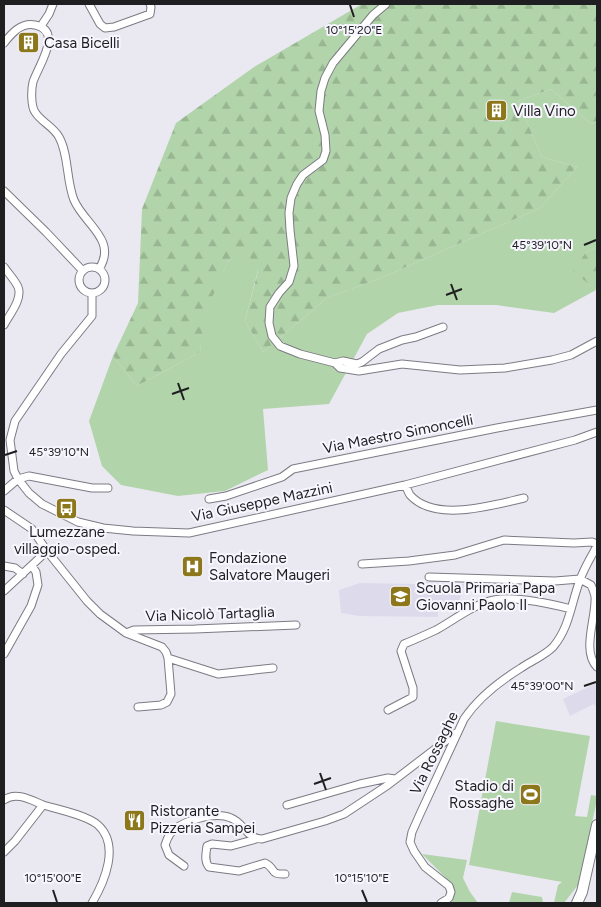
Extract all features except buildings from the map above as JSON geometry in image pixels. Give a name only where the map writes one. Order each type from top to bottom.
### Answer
[{"type":"main road","points":[[577,903],[582,892],[597,824]]},
{"type":"street","points":[[41,26],[53,4]]},
{"type":"street","points":[[89,4],[100,24],[105,28],[114,27],[150,14],[150,4]]},
{"type":"street","points":[[386,4],[373,15],[333,63],[325,78],[321,91],[319,111],[325,135],[326,151],[322,160],[303,175],[291,198],[289,213],[294,266],[289,282],[270,307],[269,323],[272,336],[280,346],[300,354],[335,363],[357,364],[379,349],[443,328]]},
{"type":"street","points":[[4,43],[14,31],[31,24],[41,26],[48,34],[49,42],[33,84],[31,97],[34,112],[53,128],[59,138],[73,199],[80,212],[102,238],[105,248],[104,262],[99,269]]},
{"type":"street","points":[[4,191],[83,270]]},
{"type":"street","points":[[4,267],[18,287],[20,295],[4,325]]},
{"type":"street","points":[[91,267],[99,269],[105,276],[105,284],[100,291],[92,294],[84,290],[79,283],[80,274],[83,270],[91,267]]},
{"type":"street","points":[[18,479],[14,471],[10,440],[14,421],[61,354],[92,316],[92,294]]},
{"type":"street","points":[[335,363],[340,368],[358,371],[402,364],[460,370],[505,368],[571,355],[597,341]]},
{"type":"street","name":"Via Maestro Simoncelli","points":[[209,499],[226,496],[282,477],[293,469],[597,410]]},
{"type":"street","name":"Via Giuseppe Mazzini","points":[[18,479],[29,493],[42,504],[78,522],[103,528],[133,531],[189,533],[405,484],[575,440],[597,432]]},
{"type":"street","points":[[4,491],[18,479],[29,476],[92,488],[108,488]]},
{"type":"street","points":[[405,484],[410,494],[419,502],[430,507],[446,510],[479,509],[524,498]]},
{"type":"street","name":"Via Nicolò Tartaglia","points":[[4,510],[32,528],[47,551],[87,601],[100,614],[126,633],[162,647],[168,658],[218,674],[273,668]]},
{"type":"street","points":[[362,564],[409,561],[455,555],[504,540],[592,542],[597,545]]},
{"type":"street","name":"Via Rossaghe","points":[[441,903],[449,898],[451,892],[449,886],[425,867],[414,852],[410,842],[412,832],[464,719],[473,706],[506,678],[551,649],[555,644],[568,622],[580,579],[597,545]]},
{"type":"street","points":[[4,591],[47,551]]},
{"type":"street","points":[[4,566],[15,568],[23,574]]},
{"type":"street","points":[[4,654],[30,606],[38,586],[36,572],[32,566]]},
{"type":"street","points":[[429,577],[555,581],[580,579],[591,585],[596,599],[590,636],[590,655],[597,667]]},
{"type":"street","points":[[388,710],[413,697],[413,688],[401,651],[404,644],[434,631],[482,604],[495,600],[508,599],[552,604],[571,609]]},
{"type":"street","name":"Via Nicolò Tartaglia","points":[[126,633],[134,630],[296,624]]},
{"type":"street","points":[[138,707],[161,705],[167,702],[171,694],[168,658]]},
{"type":"street","points":[[285,874],[274,872],[270,865],[265,863],[238,871],[209,867],[206,863],[208,846],[212,844],[231,846],[262,839],[344,814],[459,732]]},
{"type":"street","points":[[287,805],[360,784],[388,778],[395,779]]},
{"type":"street","points":[[4,800],[8,797],[19,796],[85,818],[97,824],[106,835],[110,851],[107,869],[99,892],[92,903]]},
{"type":"street","points":[[4,852],[43,805]]},
{"type":"street","points":[[184,866],[169,854],[165,845],[169,835],[179,827],[196,819],[217,816],[229,817],[238,821],[252,837],[257,839]]},
{"type":"street","points":[[99,892],[100,903]]},
{"type":"shaded area","name":"Scuola Primaria Papa Giovanni Paolo II","points":[[420,582],[465,584],[458,604],[438,605],[438,617],[359,616],[341,613],[339,590],[360,583],[417,584]]},
{"type":"shaded area","points":[[597,683],[597,709],[594,704],[570,716],[563,699]]},
{"type":"green space","points":[[362,4],[597,4],[597,122],[591,124],[551,89],[518,101],[542,157],[577,167],[540,208],[381,278],[327,298],[263,352],[245,321],[258,271],[247,252],[228,261],[204,316],[200,352],[137,386],[113,356],[138,303],[142,209],[176,123],[254,67]]},
{"type":"green space","points":[[551,89],[591,124],[597,122],[597,248],[586,252],[574,271],[596,290],[554,313],[496,305],[438,305],[398,313],[367,334],[329,404],[263,409],[268,470],[225,491],[178,496],[121,485],[102,466],[89,421],[113,356],[137,386],[200,352],[203,316],[228,261],[247,251],[258,270],[245,321],[263,352],[327,298],[381,278],[540,208],[577,167],[542,157],[518,101]]},
{"type":"green space","points":[[597,248],[596,290],[573,271],[586,252]]},
{"type":"green space","name":"Stadio di Rossaghe","points":[[496,721],[590,736],[575,816],[587,817],[591,795],[597,796],[597,800],[578,885],[564,903],[554,903],[558,885],[562,882],[469,865]]},
{"type":"green space","points":[[422,854],[467,860],[463,878],[478,903],[452,903],[454,894],[446,878]]},
{"type":"green space","points":[[512,892],[542,897],[543,903],[509,903]]},
{"type":"place","name":"Casa Bicelli","points":[[28,43]]},
{"type":"place","name":"Villa Vino","points":[[497,111]]},
{"type":"place","name":"Lumezzane villaggio-osped.","points":[[67,509]]},
{"type":"place","name":"Fondazione Salvatore Maugeri","points":[[193,567]]},
{"type":"place","name":"Scuola Primaria Papa Giovanni Paolo II","points":[[400,597]]},
{"type":"place","name":"Stadio di Rossaghe","points":[[530,795]]},
{"type":"place","name":"Ristorante Pizzeria Sampei","points":[[134,820]]}]
